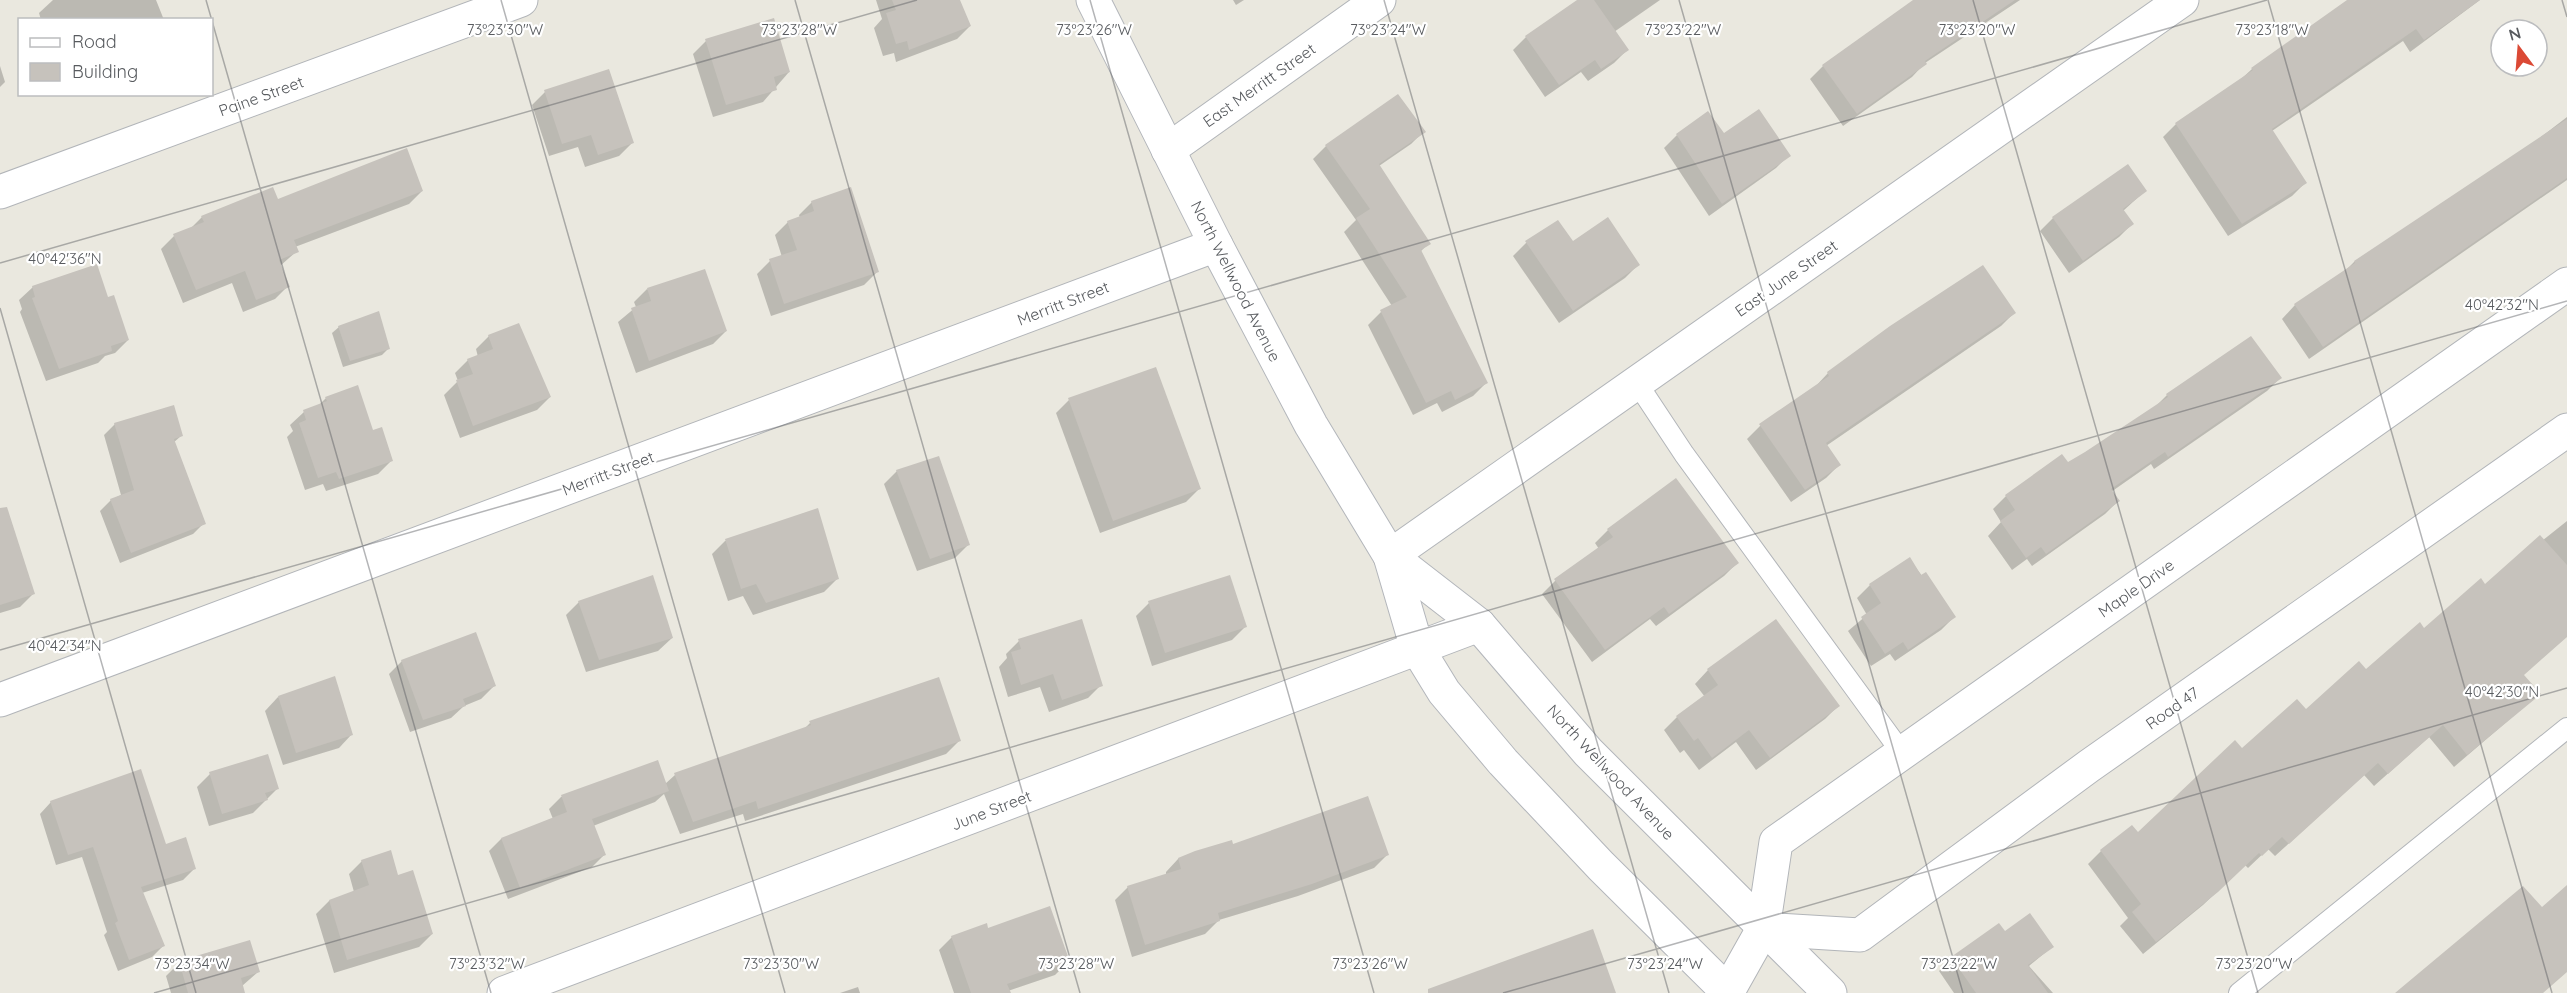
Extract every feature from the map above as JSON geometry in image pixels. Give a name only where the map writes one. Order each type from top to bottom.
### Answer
[{"type":"street","name":"Paine Street","points":[[0,192],[521,0]]},
{"type":"street","name":"North Wellwood Avenue","points":[[1093,0],[1216,245],[1311,425],[1390,556],[1417,648],[1444,692],[1503,762],[1601,866],[1728,992]]},
{"type":"street","name":"East Merritt Street","points":[[1168,150],[1379,0]]},
{"type":"street","name":"East June Street","points":[[1390,556],[2182,0]]},
{"type":"street","name":"Merritt Street","points":[[0,700],[1216,245]]},
{"type":"street","name":"Maple Drive","points":[[1763,928],[1776,842],[2567,284]]},
{"type":"street","name":"Road 47","points":[[1763,928],[1860,935],[2089,766],[2567,430]]},
{"type":"street","name":"North Wellwood Avenue","points":[[1390,556],[1479,625],[1588,752],[1830,993]]},
{"type":"street","name":"June Street","points":[[504,993],[1479,625]]},
{"type":"street","points":[[1728,992],[1763,928]]},
{"type":"lane","points":[[1637,383],[1684,454],[1902,753]]},
{"type":"lane","points":[[2239,993],[2567,728]]},
{"type":"building","points":[[892,0],[960,0],[971,26],[909,50],[907,41],[896,44],[886,13],[896,10]]},
{"type":"building","points":[[1577,0],[1594,0],[1629,50],[1601,69],[1595,60],[1559,85],[1525,36]]},
{"type":"building","points":[[1913,0],[2015,0],[1925,61],[1927,64],[1857,114],[1822,65]]},
{"type":"building","points":[[2347,0],[2480,0],[2424,40],[2416,29],[2272,129],[2307,183],[2242,224],[2175,123],[2253,70],[2251,68]]},
{"type":"building","points":[[774,18],[790,72],[774,77],[777,90],[726,105],[705,39]]},
{"type":"building","points":[[609,69],[634,143],[598,155],[591,135],[562,144],[544,90]]},
{"type":"building","points":[[1398,94],[1426,132],[1379,164],[1431,244],[1421,250],[1488,383],[1455,400],[1451,391],[1426,403],[1380,310],[1407,297],[1356,218],[1370,209],[1325,145]]},
{"type":"building","points":[[1759,109],[1791,156],[1722,204],[1676,134],[1708,111],[1724,133]]},
{"type":"building","points":[[2567,119],[2567,178],[2323,347],[2294,304],[2355,263],[2354,261]]},
{"type":"building","points":[[407,148],[423,191],[294,240],[299,252],[279,260],[290,287],[256,300],[245,271],[196,290],[173,234],[204,222],[201,216],[273,187],[278,199]]},
{"type":"building","points":[[2128,164],[2147,191],[2123,209],[2134,224],[2083,261],[2052,217]]},
{"type":"building","points":[[851,187],[879,272],[784,304],[769,259],[797,250],[787,221],[814,211],[811,201]]},
{"type":"building","points":[[1608,217],[1640,265],[1573,311],[1525,241],[1558,220],[1573,241]]},
{"type":"building","points":[[97,264],[108,297],[114,295],[129,340],[111,346],[112,351],[59,369],[32,298],[35,297],[32,286]]},
{"type":"building","points":[[1983,265],[2016,313],[1826,443],[1841,465],[1805,490],[1759,424],[1829,376],[1827,372],[1890,326]]},
{"type":"building","points":[[705,269],[727,331],[649,361],[631,308],[651,301],[647,288]]},
{"type":"building","points":[[379,311],[390,349],[350,361],[338,326]]},
{"type":"building","points":[[519,323],[551,397],[473,426],[456,380],[473,374],[467,359],[493,349],[488,335]]},
{"type":"building","points":[[2251,336],[2282,378],[2168,457],[2165,452],[2111,489],[2120,501],[2046,554],[2041,547],[2026,558],[2000,521],[2015,510],[2005,495],[2062,454],[2068,462],[2085,452],[2168,397],[2166,394]]},
{"type":"building","points":[[1156,367],[1201,489],[1113,521],[1068,398]]},
{"type":"building","points":[[358,385],[373,430],[382,427],[393,461],[339,479],[336,472],[318,478],[299,423],[306,420],[303,410],[327,401],[325,397]]},
{"type":"building","points":[[174,405],[183,436],[174,439],[206,524],[131,553],[110,499],[134,490],[114,423]]},
{"type":"building","points":[[939,456],[970,545],[930,559],[896,470]]},
{"type":"building","points":[[1676,478],[1739,563],[1669,614],[1664,607],[1605,650],[1554,579],[1613,537],[1607,529]]},
{"type":"building","points":[[7,507],[35,594],[0,605],[0,508]]},
{"type":"building","points":[[818,508],[839,579],[766,603],[756,584],[741,589],[725,539]]},
{"type":"building","points":[[2540,535],[2567,565],[2567,637],[2524,675],[2541,694],[2467,755],[2443,725],[2388,774],[2378,763],[2289,844],[2282,837],[2262,856],[2259,853],[2218,892],[2156,942],[2132,912],[2141,904],[2100,850],[2132,825],[2138,832],[2235,740],[2242,748],[2297,699],[2306,709],[2359,661],[2366,669],[2420,622],[2424,628],[2481,578],[2485,584]]},
{"type":"building","points":[[1910,557],[1921,575],[1926,572],[1956,617],[1908,650],[1903,642],[1885,654],[1861,617],[1881,603],[1869,584]]},
{"type":"building","points":[[653,575],[673,638],[599,660],[578,601]]},
{"type":"building","points":[[1230,575],[1247,627],[1165,653],[1148,601]]},
{"type":"building","points":[[1082,619],[1103,686],[1062,700],[1053,674],[1021,685],[1011,652],[1021,649],[1018,639]]},
{"type":"building","points":[[1776,619],[1840,706],[1770,758],[1749,730],[1712,758],[1698,738],[1694,741],[1676,716],[1718,685],[1707,669]]},
{"type":"building","points":[[476,632],[496,686],[463,699],[466,706],[423,720],[401,660]]},
{"type":"building","points":[[335,676],[353,735],[296,753],[278,696]]},
{"type":"building","points":[[939,677],[961,741],[758,809],[756,801],[693,822],[674,773],[811,725],[809,721]]},
{"type":"building","points":[[268,754],[279,789],[265,793],[268,800],[222,814],[209,772]]},
{"type":"building","points":[[658,760],[669,791],[592,819],[606,855],[520,888],[501,838],[567,812],[561,795]]},
{"type":"building","points":[[141,769],[166,844],[186,837],[196,869],[141,887],[165,946],[129,960],[115,923],[118,921],[93,847],[68,855],[50,801]]},
{"type":"building","points":[[1368,796],[1389,855],[1312,884],[1218,913],[1220,921],[1145,945],[1127,886],[1181,869],[1178,858],[1195,851],[1232,840],[1233,844]]},
{"type":"building","points":[[391,850],[398,875],[413,870],[433,934],[347,960],[329,900],[369,885],[361,860]]},
{"type":"building","points":[[2567,885],[2567,972],[2543,993],[2395,993],[2523,886],[2542,907]]},
{"type":"building","points":[[1050,906],[1070,962],[1007,984],[1011,993],[971,993],[951,936],[987,923],[988,928]]},
{"type":"building","points":[[2030,913],[2054,947],[2028,965],[2048,993],[1976,993],[1951,957],[1999,923],[2005,931]]},
{"type":"building","points":[[1593,929],[1616,993],[1428,993],[1428,989]]},
{"type":"building","points":[[250,940],[260,972],[241,978],[245,993],[188,993],[179,961]]}]
